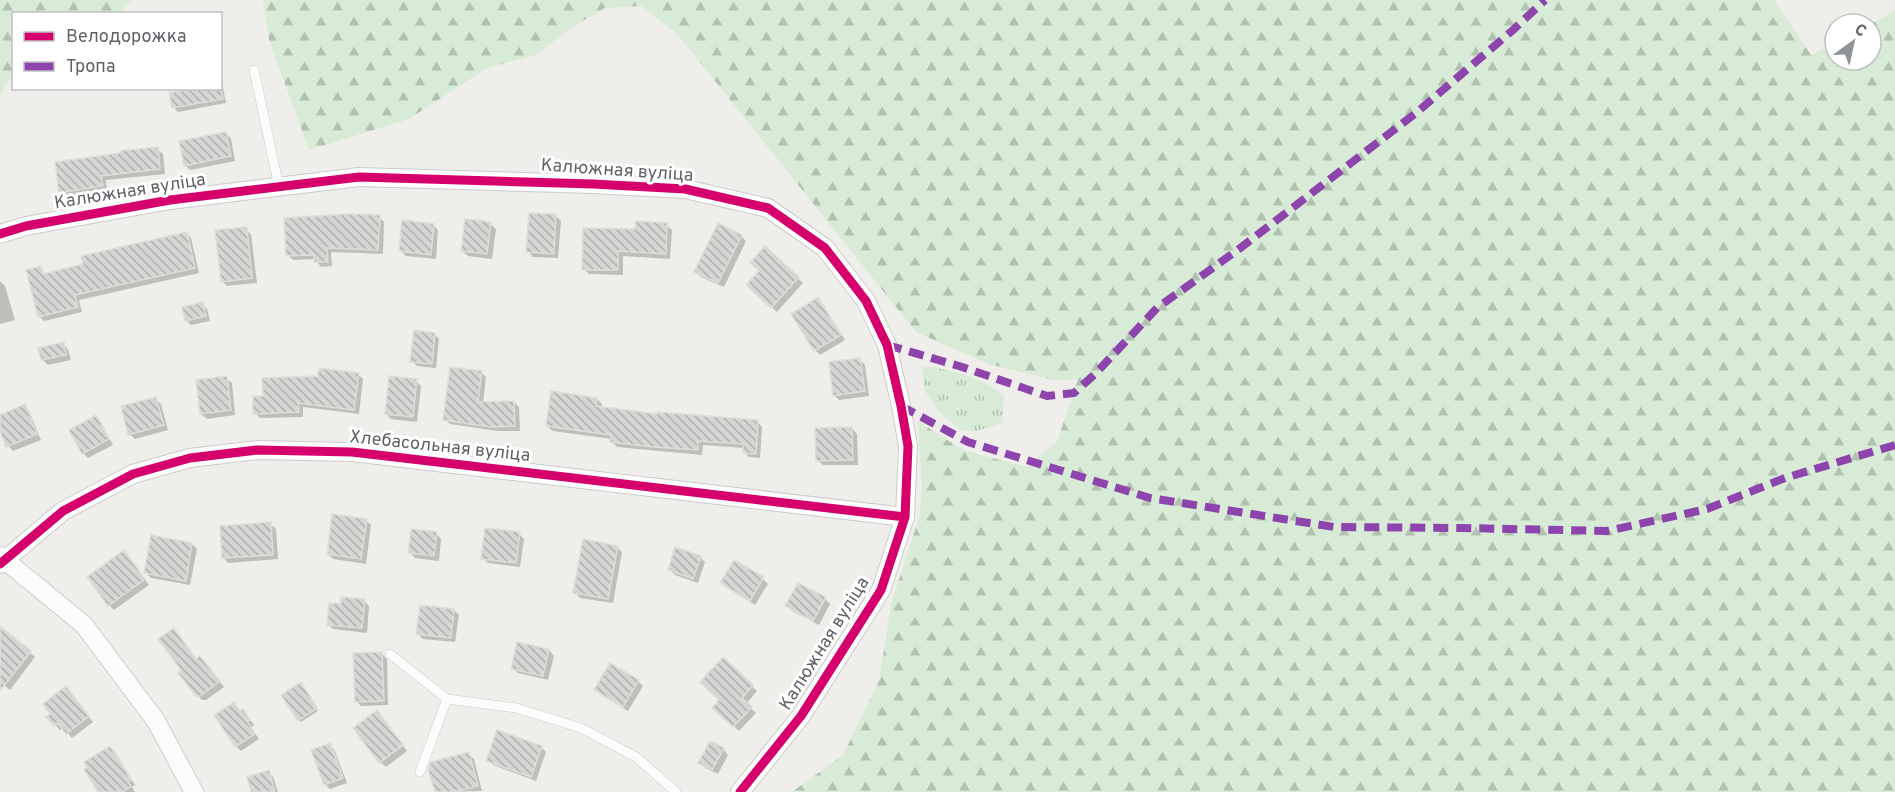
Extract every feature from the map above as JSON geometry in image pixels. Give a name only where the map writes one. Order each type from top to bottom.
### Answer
[{"type":"street","name":"Калюжная вуліца","points":[[0,234],[26,226],[170,200],[358,177],[685,189],[768,208],[825,248],[866,301],[887,345],[908,446],[905,517],[881,590],[801,716],[740,792]]},
{"type":"street","name":"Хлебасольная вуліца","points":[[1,560],[63,511],[133,474],[190,458],[257,450],[352,452],[905,517]]},
{"type":"street","points":[[1,560],[84,626],[156,721],[194,792]]},
{"type":"lane","points":[[254,70],[279,187]]},
{"type":"lane","points":[[390,654],[447,699],[516,708],[581,728],[636,757],[676,792]]},
{"type":"lane","points":[[420,772],[447,699]]},
{"type":"green space","points":[[0,0],[131,0],[119,12],[12,12],[12,79],[5,83],[0,99]]},
{"type":"green space","points":[[263,0],[1774,0],[1811,55],[1823,49],[1823,72],[1883,72],[1883,18],[1895,11],[1895,792],[792,792],[843,755],[879,680],[892,601],[919,518],[922,489],[918,421],[963,450],[1026,467],[1057,442],[1078,379],[1054,380],[989,364],[916,332],[678,35],[641,6],[605,8],[574,26],[535,55],[487,68],[409,119],[309,150],[269,40]]},
{"type":"green space","points":[[922,366],[965,375],[1004,395],[1002,423],[977,431],[963,431],[940,413],[925,391]]},
{"type":"building","points":[[184,90],[221,90],[223,99],[172,108],[169,93]]},
{"type":"building","points":[[226,132],[231,156],[184,166],[179,141]]},
{"type":"building","points":[[158,147],[160,169],[101,176],[103,186],[59,193],[55,162]]},
{"type":"building","points":[[529,213],[556,214],[554,254],[526,252]]},
{"type":"building","points":[[347,214],[380,215],[378,250],[327,248],[328,262],[314,262],[314,255],[286,256],[284,218]]},
{"type":"building","points":[[465,219],[491,222],[487,254],[461,251]]},
{"type":"building","points":[[402,220],[434,224],[431,255],[399,251]]},
{"type":"building","points":[[636,221],[667,223],[666,254],[618,251],[618,270],[582,270],[583,228],[635,229]]},
{"type":"building","points":[[718,223],[742,235],[718,283],[694,272]]},
{"type":"building","points":[[247,227],[252,278],[221,282],[215,230]]},
{"type":"building","points":[[187,232],[195,268],[75,295],[78,307],[38,317],[26,270],[41,266],[43,274],[83,264],[81,256]]},
{"type":"building","points":[[765,246],[799,277],[771,308],[746,285],[759,271],[750,263]]},
{"type":"building","points":[[818,297],[841,335],[814,351],[791,314]]},
{"type":"building","points":[[203,302],[206,316],[185,321],[182,307]]},
{"type":"building","points":[[414,330],[435,333],[432,364],[410,362]]},
{"type":"building","points":[[64,342],[66,355],[41,360],[38,348]]},
{"type":"building","points":[[860,358],[865,391],[833,396],[829,362]]},
{"type":"building","points":[[450,367],[482,371],[478,402],[514,401],[515,426],[491,427],[443,420]]},
{"type":"building","points":[[319,368],[359,373],[354,410],[298,403],[299,412],[253,414],[253,396],[263,396],[262,378],[318,376]]},
{"type":"building","points":[[227,376],[231,410],[200,414],[196,380]]},
{"type":"building","points":[[389,376],[417,379],[413,417],[385,414]]},
{"type":"building","points":[[551,391],[597,398],[596,406],[657,414],[658,412],[758,420],[756,454],[743,453],[743,444],[698,441],[698,450],[654,447],[610,442],[611,435],[546,426]]},
{"type":"building","points":[[156,397],[164,425],[128,435],[121,406]]},
{"type":"building","points":[[25,404],[37,434],[6,447],[0,431],[0,415]]},
{"type":"building","points":[[96,415],[109,439],[82,454],[69,430]]},
{"type":"building","points":[[852,427],[853,460],[816,461],[815,428]]},
{"type":"building","points":[[332,514],[367,519],[361,559],[327,554]]},
{"type":"building","points":[[271,522],[273,555],[222,558],[220,526]]},
{"type":"building","points":[[485,528],[520,532],[516,563],[481,559]]},
{"type":"building","points":[[411,529],[437,532],[434,556],[408,553]]},
{"type":"building","points":[[151,535],[192,543],[186,581],[144,573]]},
{"type":"building","points":[[583,539],[618,546],[608,599],[573,593]]},
{"type":"building","points":[[675,547],[701,556],[693,579],[668,570]]},
{"type":"building","points":[[124,550],[145,579],[108,606],[87,577]]},
{"type":"building","points":[[734,560],[764,577],[750,601],[720,583]]},
{"type":"building","points":[[798,583],[826,597],[813,621],[785,606]]},
{"type":"building","points":[[341,597],[365,599],[362,628],[327,625],[329,603],[341,604]]},
{"type":"building","points":[[420,605],[454,609],[451,638],[416,634]]},
{"type":"building","points":[[0,626],[31,651],[0,691]]},
{"type":"building","points":[[174,628],[196,659],[200,656],[220,681],[200,696],[196,696],[178,673],[181,670],[158,639]]},
{"type":"building","points":[[517,642],[549,649],[543,676],[511,669]]},
{"type":"building","points":[[382,652],[384,701],[355,702],[353,653]]},
{"type":"building","points":[[723,657],[753,685],[742,698],[752,707],[733,727],[712,708],[719,700],[700,682]]},
{"type":"building","points":[[610,663],[639,680],[623,707],[594,690]]},
{"type":"building","points":[[301,682],[317,708],[298,721],[281,695]]},
{"type":"building","points":[[66,686],[89,716],[66,734],[58,723],[54,726],[46,717],[50,714],[43,704]]},
{"type":"building","points":[[234,702],[240,711],[243,709],[255,734],[235,747],[214,715]]},
{"type":"building","points":[[377,710],[403,745],[379,763],[353,728]]},
{"type":"building","points":[[497,730],[542,746],[531,777],[486,761]]},
{"type":"building","points":[[710,741],[724,748],[712,770],[698,763]]},
{"type":"building","points":[[330,743],[343,778],[324,785],[311,750]]},
{"type":"building","points":[[110,746],[131,780],[128,782],[131,786],[122,792],[98,792],[84,769],[87,767],[84,762]]},
{"type":"building","points":[[469,752],[478,786],[454,792],[435,792],[428,769],[431,762]]},
{"type":"building","points":[[269,770],[275,792],[251,792],[247,777]]},
{"type":"marked path","points":[[887,345],[959,366],[1047,396],[1074,393],[1157,308],[1239,249],[1416,113],[1545,0]]},
{"type":"marked path","points":[[901,406],[968,442],[1150,498],[1334,527],[1607,531],[1707,509],[1785,478],[1895,445]]},
{"type":"cycle path","points":[[0,234],[26,226],[170,200],[359,177],[685,189],[768,208],[825,248],[866,301],[887,345],[908,446],[905,517],[881,590],[801,716],[740,792]]},
{"type":"cycle path","points":[[0,564],[63,511],[133,474],[190,458],[257,450],[352,452],[905,517]]}]
